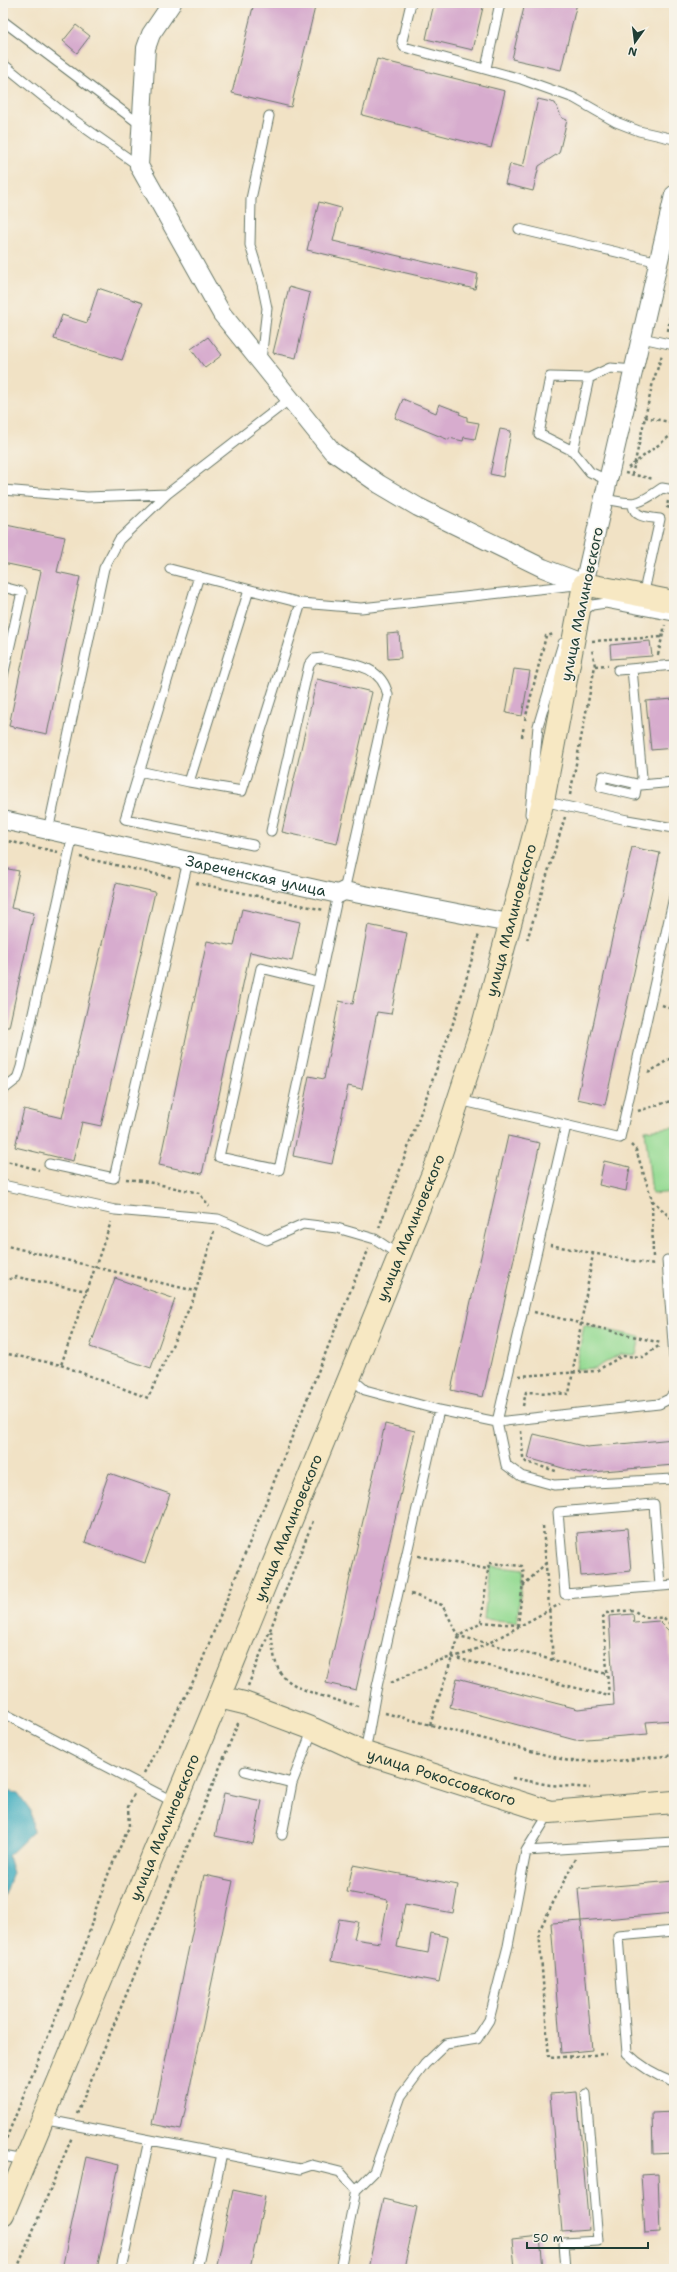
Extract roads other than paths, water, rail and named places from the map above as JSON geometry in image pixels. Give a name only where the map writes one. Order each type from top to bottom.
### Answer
[{"type":"street","points":[[172,3],[151,34],[146,48],[139,166],[222,314],[332,451],[379,484],[418,507],[522,558],[584,584],[643,596],[671,613]]},
{"type":"street","name":"улица Малиновского","points":[[3,2214],[219,1697],[400,1255],[440,1156],[459,1100],[483,1025],[509,923],[543,801],[584,584],[605,499],[674,195]]},
{"type":"street","name":"Зареченская улица","points":[[3,820],[188,861],[341,892],[509,923]]},
{"type":"street","name":"улица Рокоссовского","points":[[219,1697],[244,1703],[313,1729],[366,1753],[550,1812],[674,1802]]},
{"type":"lane","points":[[411,3],[402,41],[404,47],[486,68],[574,98],[616,122],[639,131],[674,139]]},
{"type":"lane","points":[[486,68],[500,3]]},
{"type":"lane","points":[[3,21],[141,125]]},
{"type":"lane","points":[[3,64],[60,111],[139,166]]},
{"type":"lane","points":[[260,362],[267,308],[262,284],[250,245],[251,199],[269,116]]},
{"type":"lane","points":[[519,230],[659,262]]},
{"type":"lane","points":[[642,338],[670,344]]},
{"type":"lane","points":[[609,481],[590,472],[573,451],[539,434],[550,377],[589,378],[610,368],[634,370]]},
{"type":"lane","points":[[573,451],[589,378]]},
{"type":"lane","points":[[48,831],[104,568],[119,540],[167,494],[290,399]]},
{"type":"lane","points":[[605,499],[633,505],[643,501],[662,488],[674,490]]},
{"type":"lane","points":[[3,490],[88,498],[167,494]]},
{"type":"lane","points":[[633,505],[634,511],[637,514],[660,520],[643,596]]},
{"type":"lane","points":[[170,569],[300,603],[361,608],[584,584]]},
{"type":"lane","points":[[199,576],[124,819],[253,846]]},
{"type":"lane","points":[[3,587],[22,592],[3,676]]},
{"type":"lane","points":[[189,782],[250,590]]},
{"type":"lane","points":[[139,771],[189,782],[242,791],[300,603]]},
{"type":"lane","points":[[526,862],[538,726],[568,628],[579,614],[592,605],[606,603],[671,613]]},
{"type":"lane","points":[[271,831],[309,665],[314,659],[322,658],[374,671],[382,678],[388,695],[318,982],[279,1170],[219,1157],[261,968],[318,982]]},
{"type":"lane","points":[[618,670],[674,665]]},
{"type":"lane","points":[[632,669],[642,777],[639,784],[674,782]]},
{"type":"lane","points":[[543,801],[634,822],[674,828]]},
{"type":"lane","points":[[3,1090],[17,1079],[21,1067],[72,835]]},
{"type":"lane","points":[[49,1164],[114,1178],[188,861]]},
{"type":"lane","points":[[459,1100],[620,1138],[674,897]]},
{"type":"lane","points":[[566,1126],[497,1422],[506,1464],[521,1476],[554,1486],[674,1479]]},
{"type":"lane","points":[[3,1185],[115,1210],[218,1219],[267,1240],[303,1224],[337,1228],[375,1239],[400,1255]]},
{"type":"lane","points":[[667,1260],[674,1357]]},
{"type":"lane","points":[[349,1377],[364,1390],[439,1410],[497,1422],[659,1404],[669,1399],[674,1393]]},
{"type":"lane","points":[[366,1753],[376,1691],[400,1591],[439,1410]]},
{"type":"lane","points":[[660,1586],[654,1504],[558,1512],[565,1594],[674,1585]]},
{"type":"lane","points":[[3,1713],[174,1802]]},
{"type":"lane","points":[[282,1835],[292,1783],[313,1729]]},
{"type":"lane","points":[[245,1770],[292,1783]]},
{"type":"lane","points":[[340,2269],[356,2190],[374,2172],[401,2096],[425,2064],[446,2044],[477,2039],[489,2020],[508,1946],[526,1851],[550,1812]]},
{"type":"lane","points":[[526,1851],[579,1850],[674,1842]]},
{"type":"lane","points":[[674,1931],[618,1936],[627,2053],[640,2066],[658,2076],[674,2082]]},
{"type":"lane","points":[[566,2269],[564,2243],[598,2241],[586,2094]]},
{"type":"lane","points":[[42,2119],[300,2169],[312,2165],[340,2172],[356,2190]]},
{"type":"lane","points":[[121,2269],[149,2140]]},
{"type":"lane","points":[[197,2269],[222,2154]]},
{"type":"lane","points":[[3,2156],[25,2160]]},
{"type":"water","points":[[3,1791],[18,1793],[31,1811],[33,1832],[8,1856],[13,1873],[3,1900]]}]
